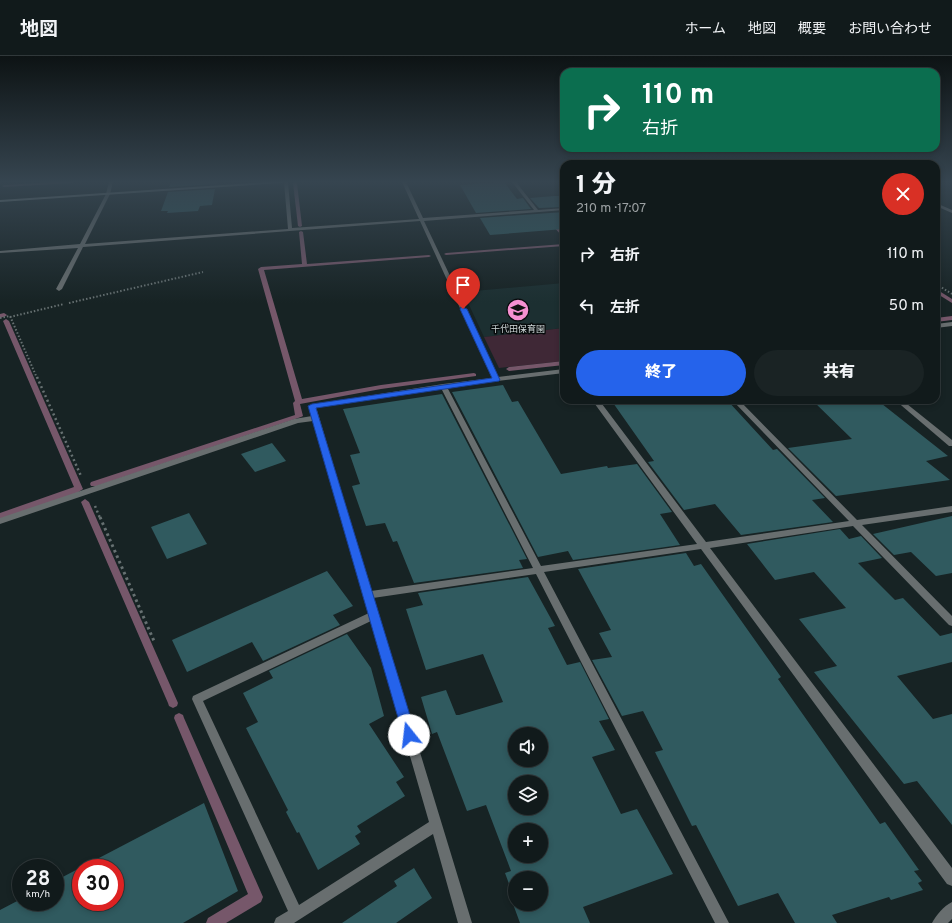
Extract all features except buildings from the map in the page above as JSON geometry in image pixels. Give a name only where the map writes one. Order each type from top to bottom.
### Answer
[{"type":"street","points":[[59,289],[93,222]]},
{"type":"street","points":[[289,222],[290,230]]},
{"type":"street","points":[[0,252],[390,222]]},
{"type":"street","points":[[423,222],[496,380]]},
{"type":"street","points":[[940,326],[952,324]]},
{"type":"street","points":[[465,923],[312,406],[443,386],[560,372]]},
{"type":"street","points":[[443,386],[722,923]]},
{"type":"street","points":[[598,404],[952,879]]},
{"type":"street","points":[[739,404],[857,523],[952,622]]},
{"type":"street","points":[[903,404],[952,444]]},
{"type":"street","points":[[0,520],[297,421],[316,418]]},
{"type":"street","points":[[368,595],[952,509]]},
{"type":"street","points":[[296,914],[197,699],[374,615]]},
{"type":"street","points":[[281,923],[436,825]]},
{"type":"street","points":[[939,923],[952,909]]},
{"type":"path","points":[[10,317],[203,272]]},
{"type":"path","points":[[940,286],[952,294]]},
{"type":"shaded area","name":"千代田保育園","points":[[560,283],[560,328],[484,337],[463,292]]},
{"type":"shaded area","points":[[560,328],[560,361],[499,368],[484,337]]},
{"type":"waterway","points":[[552,222],[560,232]]},
{"type":"waterway","points":[[301,232],[305,266]]},
{"type":"waterway","points":[[446,254],[560,245]]},
{"type":"waterway","points":[[305,266],[429,256]]},
{"type":"waterway","points":[[299,402],[261,269],[305,266]]},
{"type":"waterway","points":[[940,294],[952,301]]},
{"type":"waterway","points":[[0,316],[4,315]]},
{"type":"waterway","points":[[940,320],[952,318]]},
{"type":"waterway","points":[[6,321],[79,488]]},
{"type":"waterway","points":[[509,369],[560,363]]},
{"type":"waterway","points":[[299,402],[381,387],[474,375]]},
{"type":"waterway","points":[[94,484],[299,416],[296,403],[299,402]]},
{"type":"waterway","points":[[0,516],[79,488]]},
{"type":"waterway","points":[[85,502],[173,703]]},
{"type":"waterway","points":[[179,718],[256,897],[213,923]]},
{"type":"place","name":"千代田保育園","points":[[518,310]]},
{"type":"route","points":[[409,735],[312,406],[443,386],[496,380],[463,309]]}]
